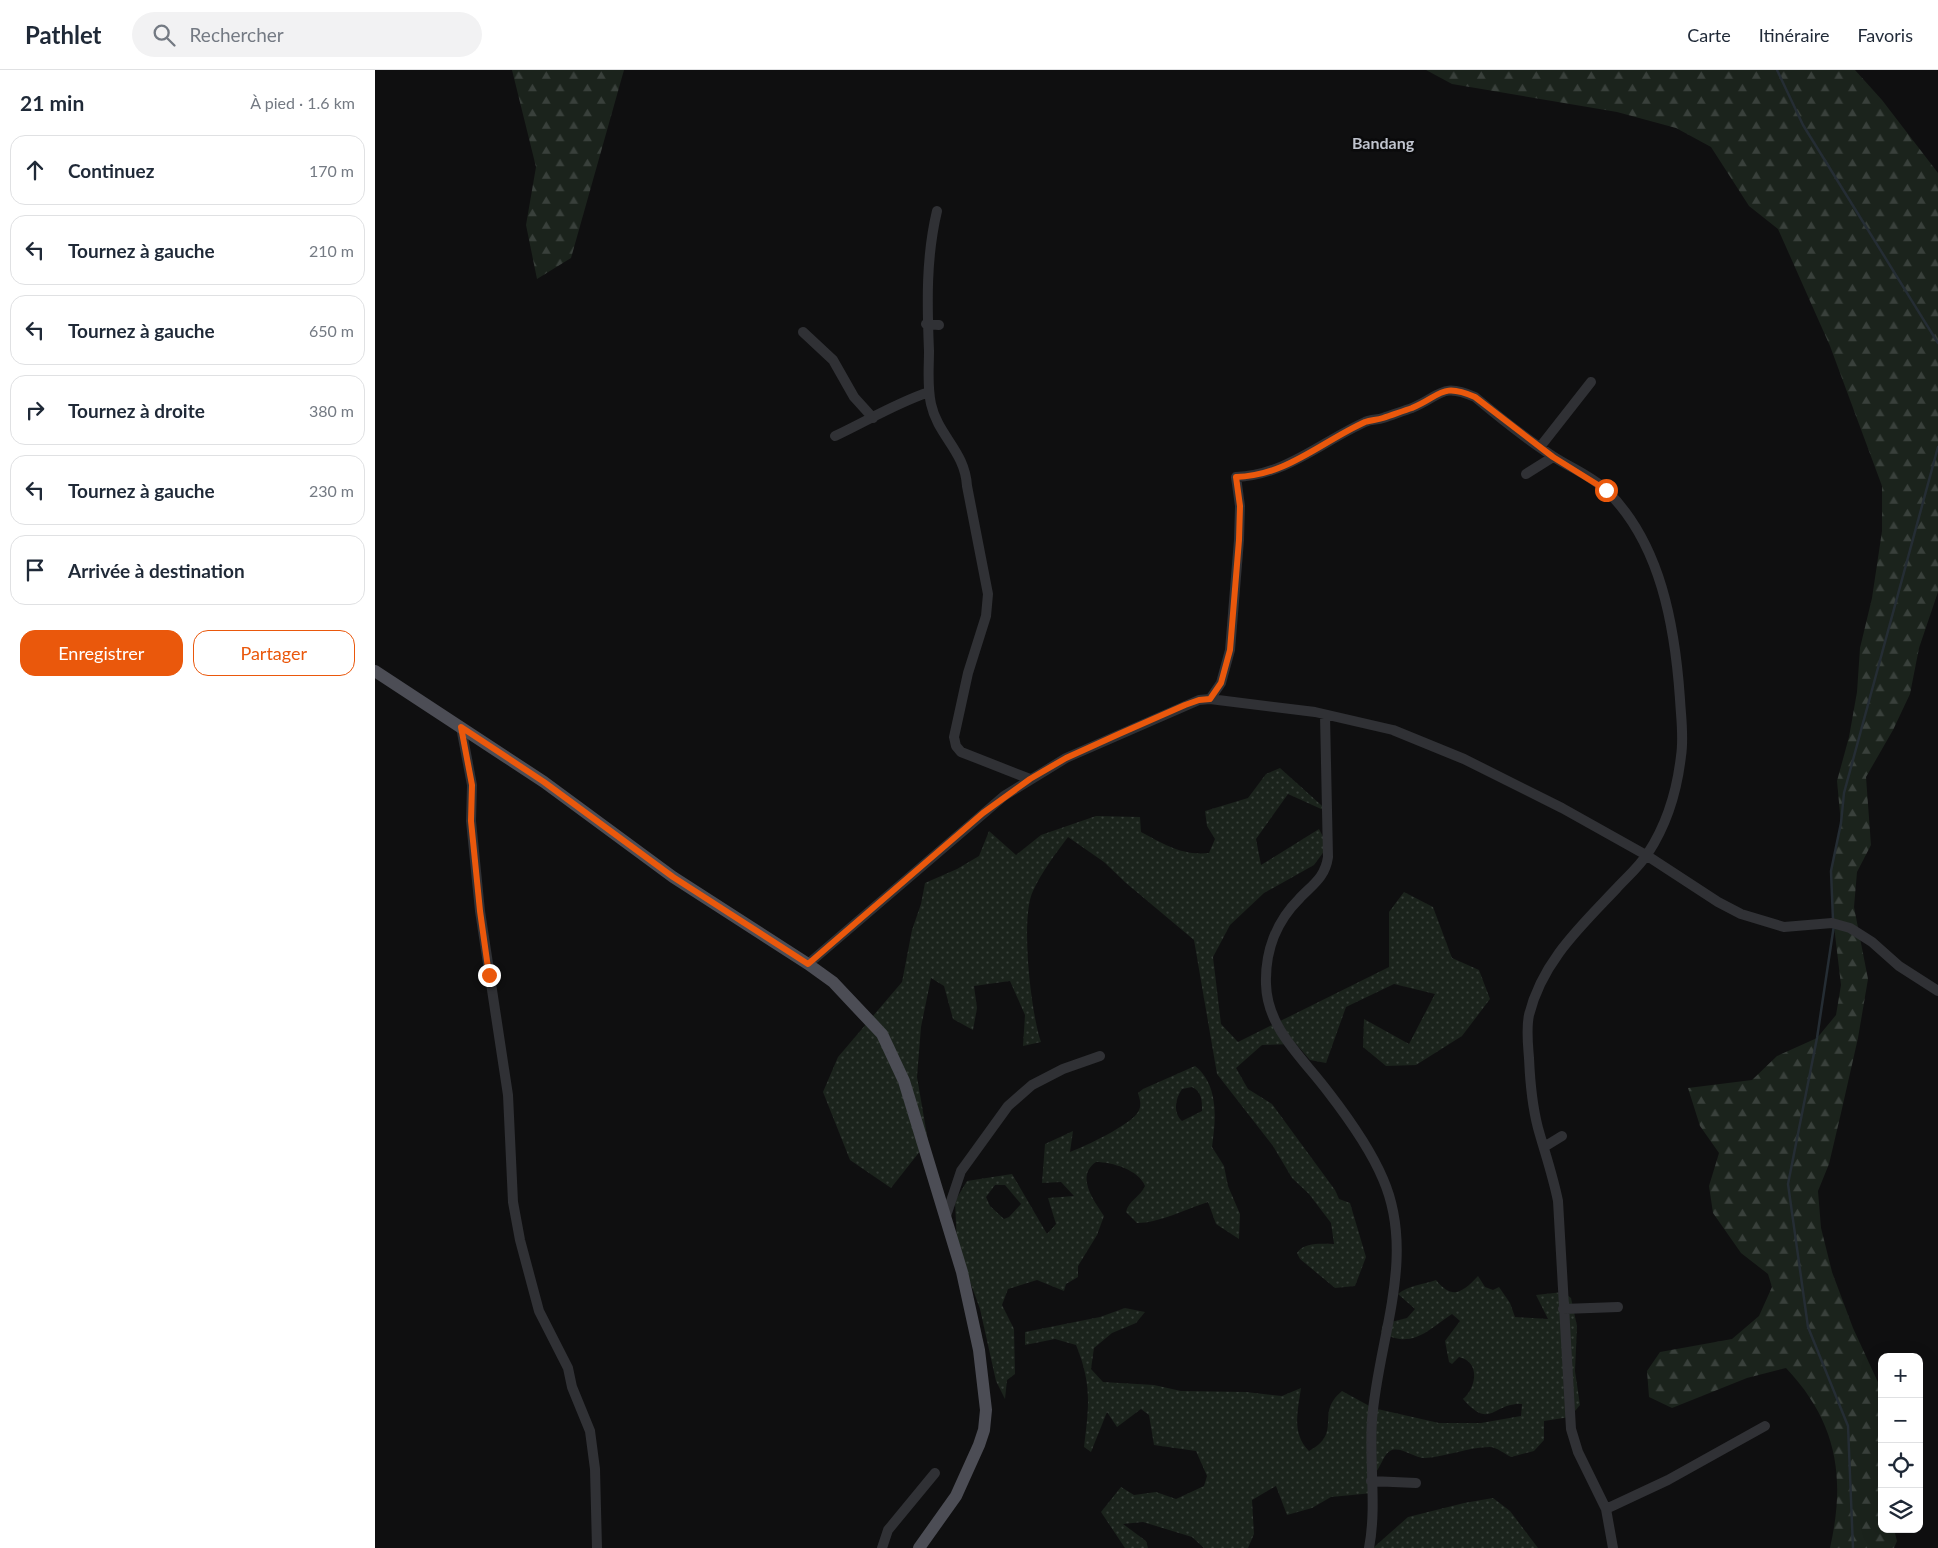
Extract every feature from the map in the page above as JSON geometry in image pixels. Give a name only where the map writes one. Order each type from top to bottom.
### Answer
[{"type":"main road","points":[[375,671],[544,782],[673,877],[808,964],[833,982],[883,1034],[904,1081],[964,1282],[979,1350],[986,1410],[984,1430],[979,1445],[956,1496],[919,1548]]},
{"type":"street","points":[[937,211],[931,242],[926,291],[929,392],[937,423],[959,454],[966,471],[967,486],[988,594],[986,616],[968,673],[954,737],[956,746],[961,752],[1030,779]]},
{"type":"street","points":[[926,324],[939,325]]},
{"type":"street","points":[[803,332],[833,360],[854,397],[873,418]]},
{"type":"street","points":[[1540,447],[1591,382]]},
{"type":"street","points":[[1210,699],[1221,683],[1230,650],[1239,540],[1240,506],[1236,477],[1275,470],[1311,453],[1365,422],[1412,408],[1430,400],[1443,391],[1460,390],[1475,397],[1553,457],[1606,490],[1640,534],[1662,588],[1671,621],[1678,665],[1683,734],[1682,755],[1673,798],[1661,832],[1646,856],[1554,957],[1539,985],[1529,1018],[1528,1046],[1531,1091],[1558,1201],[1563,1261],[1563,1309],[1571,1429],[1578,1452],[1606,1509],[1613,1548]]},
{"type":"street","points":[[835,436],[893,406],[929,392]]},
{"type":"street","points":[[1526,474],[1553,457]]},
{"type":"street","points":[[808,964],[983,813],[1030,779],[1066,758],[1119,734],[1192,702],[1210,699],[1325,715],[1393,730],[1464,759],[1562,808],[1646,856],[1718,902],[1771,925],[1784,927],[1831,923],[1861,933],[1899,966],[1938,991]]},
{"type":"street","points":[[1325,715],[1327,869],[1321,878],[1297,900],[1278,926],[1270,945],[1266,986],[1273,1020],[1357,1132],[1379,1170],[1391,1201],[1397,1225],[1394,1296],[1374,1392],[1371,1436],[1369,1548]]},
{"type":"street","points":[[461,727],[472,785],[471,821],[480,911],[508,1095],[513,1202],[520,1240],[539,1311],[568,1368],[573,1387],[590,1431],[595,1469],[597,1548]]},
{"type":"street","points":[[945,1219],[961,1171],[1009,1106],[1032,1085],[1063,1069],[1100,1056]]},
{"type":"street","points":[[1544,1147],[1562,1136]]},
{"type":"street","points":[[1563,1309],[1618,1307]]},
{"type":"street","points":[[1606,1509],[1668,1480],[1765,1426]]},
{"type":"street","points":[[882,1548],[888,1530],[935,1473]]},
{"type":"street","points":[[1371,1481],[1416,1483]]},
{"type":"green space","points":[[512,70],[624,70],[571,258],[537,279],[526,225],[536,167]]},
{"type":"green space","points":[[1426,70],[1855,70],[1882,100],[1938,173],[1938,592],[1919,648],[1910,694],[1893,730],[1866,777],[1871,845],[1857,872],[1854,907],[1868,979],[1858,1038],[1829,1164],[1818,1191],[1821,1228],[1832,1272],[1853,1328],[1878,1382],[1878,1533],[1895,1533],[1897,1541],[1894,1548],[1830,1548],[1837,1498],[1837,1474],[1833,1452],[1827,1430],[1817,1409],[1786,1368],[1747,1378],[1672,1408],[1649,1397],[1647,1371],[1660,1352],[1732,1339],[1759,1316],[1772,1287],[1768,1274],[1741,1253],[1713,1213],[1709,1186],[1719,1153],[1700,1126],[1688,1088],[1752,1080],[1777,1056],[1817,1038],[1836,1015],[1841,985],[1834,926],[1831,871],[1841,824],[1837,781],[1849,737],[1857,692],[1860,648],[1872,598],[1882,531],[1882,486],[1830,346],[1778,229],[1749,206],[1711,147],[1676,128],[1617,112],[1452,84]]},
{"type":"green space","points":[[1280,768],[1330,813],[1288,794],[1256,839],[1261,865],[1319,829],[1328,846],[1314,865],[1264,893],[1230,925],[1213,957],[1221,1024],[1238,1042],[1389,967],[1389,912],[1404,892],[1433,907],[1452,958],[1479,970],[1490,999],[1462,1036],[1416,1065],[1386,1066],[1363,1047],[1364,1019],[1409,1044],[1435,994],[1394,984],[1346,1007],[1326,1063],[1310,1060],[1296,1044],[1262,1045],[1236,1068],[1248,1089],[1272,1104],[1335,1190],[1339,1199],[1350,1203],[1366,1257],[1355,1286],[1335,1288],[1300,1259],[1297,1253],[1300,1249],[1309,1245],[1334,1244],[1331,1223],[1309,1194],[1292,1178],[1273,1146],[1217,1074],[1194,940],[1104,862],[1068,837],[1040,877],[1029,904],[1027,922],[1028,966],[1037,1029],[1041,1042],[1023,1046],[1025,1015],[1010,981],[974,986],[977,1008],[973,1030],[953,1019],[944,986],[931,978],[921,1027],[917,1077],[928,1141],[891,1188],[850,1160],[823,1092],[838,1057],[902,982],[912,930],[921,904],[925,883],[957,869],[979,856],[989,831],[1016,855],[1041,835],[1096,816],[1140,817],[1141,832],[1158,841],[1190,853],[1209,853],[1215,839],[1207,826],[1205,811],[1248,798],[1266,774]]},
{"type":"green space","points":[[1195,1066],[1203,1074],[1212,1093],[1214,1103],[1212,1147],[1224,1166],[1228,1186],[1240,1214],[1239,1239],[1216,1224],[1208,1202],[1163,1218],[1137,1223],[1126,1212],[1129,1205],[1145,1186],[1142,1180],[1124,1168],[1096,1162],[1087,1174],[1088,1189],[1104,1216],[1097,1235],[1078,1266],[1078,1277],[1066,1284],[1064,1291],[1037,1280],[1008,1289],[1002,1305],[1014,1329],[1015,1374],[1007,1380],[1005,1399],[996,1381],[980,1309],[957,1246],[955,1201],[967,1181],[1012,1174],[1047,1234],[1056,1224],[1048,1198],[1074,1196],[1061,1182],[1042,1183],[1045,1144],[1073,1131],[1070,1152],[1107,1135],[1127,1123],[1138,1112],[1140,1100],[1138,1093]],"holes":[[[1192,1087],[1198,1091],[1201,1097],[1202,1111],[1182,1121],[1176,1110],[1178,1097],[1182,1089]],[[995,1185],[1005,1185],[1021,1204],[1009,1217],[1004,1219],[990,1206],[986,1197]]]},
{"type":"green space","points":[[1478,1276],[1485,1287],[1493,1290],[1499,1287],[1510,1303],[1515,1317],[1548,1319],[1536,1295],[1563,1292],[1571,1298],[1577,1326],[1575,1371],[1580,1405],[1570,1417],[1544,1421],[1544,1440],[1534,1451],[1511,1457],[1492,1447],[1425,1458],[1396,1449],[1392,1450],[1386,1454],[1372,1477],[1373,1493],[1331,1497],[1312,1508],[1287,1515],[1276,1486],[1252,1500],[1254,1534],[1248,1548],[1204,1548],[1192,1537],[1143,1522],[1123,1524],[1146,1541],[1148,1548],[1125,1548],[1101,1512],[1121,1487],[1134,1495],[1156,1492],[1176,1499],[1204,1486],[1207,1476],[1196,1451],[1154,1445],[1149,1415],[1141,1409],[1117,1427],[1107,1412],[1091,1452],[1084,1447],[1088,1395],[1085,1372],[1076,1345],[1055,1339],[1025,1345],[1025,1332],[1100,1317],[1125,1308],[1145,1312],[1136,1323],[1112,1333],[1094,1348],[1091,1369],[1103,1382],[1154,1385],[1181,1391],[1246,1392],[1282,1396],[1301,1388],[1297,1413],[1298,1429],[1303,1444],[1309,1451],[1325,1437],[1330,1407],[1334,1399],[1342,1391],[1373,1408],[1439,1423],[1481,1423],[1521,1416],[1522,1404],[1504,1407],[1486,1414],[1472,1408],[1463,1399],[1471,1389],[1474,1376],[1471,1364],[1466,1360],[1459,1357],[1452,1364],[1449,1362],[1445,1341],[1460,1321],[1452,1314],[1426,1332],[1410,1339],[1392,1337],[1381,1332],[1383,1324],[1407,1318],[1415,1309],[1398,1294],[1402,1291],[1436,1280],[1447,1290],[1457,1292],[1467,1287]]},
{"type":"green space","points":[[1493,1498],[1510,1511],[1538,1548],[1373,1548],[1408,1517]]},
{"type":"waterway","points":[[1777,70],[1803,125],[1938,343]]},
{"type":"waterway","points":[[1833,920],[1831,871],[1841,823],[1844,793],[1938,447]]},
{"type":"waterway","points":[[1834,925],[1817,1038],[1788,1184],[1808,1327],[1848,1426],[1853,1548]]},
{"type":"district","name":"Bandang","points":[[1383,143]]},
{"type":"route","points":[[489,975],[480,911],[471,821],[472,785],[461,727],[544,782],[673,877],[808,964],[860,921],[949,841],[1004,796],[1066,758],[1185,705],[1199,700],[1210,699],[1221,683],[1228,664],[1230,650],[1239,540],[1240,506],[1236,477],[1247,477],[1275,470],[1311,453],[1365,422],[1383,418],[1403,409],[1412,408],[1430,400],[1443,391],[1460,390],[1475,397],[1553,457],[1606,490]]}]
